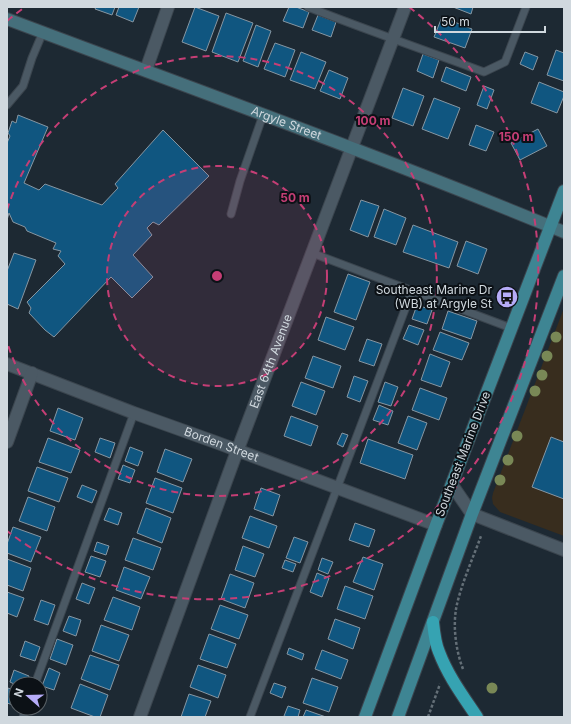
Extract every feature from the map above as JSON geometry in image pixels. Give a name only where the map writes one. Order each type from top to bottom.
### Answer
[{"type":"highway","points":[[433,622],[439,652],[455,684],[477,717]]},
{"type":"main road","name":"Southeast Marine Drive","points":[[365,717],[436,525],[564,191]]},
{"type":"main road","points":[[398,717],[472,514],[564,276]]},
{"type":"street","points":[[146,70],[168,7]]},
{"type":"street","name":"East 64th Avenue","points":[[140,717],[238,450],[405,7]]},
{"type":"street","name":"Argyle Street","points":[[7,19],[351,148],[564,232]]},
{"type":"street","name":"Borden Street","points":[[7,364],[134,413],[238,450],[436,525]]},
{"type":"street","points":[[7,442],[32,373]]},
{"type":"street","points":[[452,485],[472,514],[564,550]]},
{"type":"lane","points":[[308,7],[484,72],[505,62],[526,7]]},
{"type":"lane","points":[[7,105],[23,86],[32,58],[43,32]]},
{"type":"lane","points":[[231,214],[240,181],[263,115]]},
{"type":"lane","points":[[312,253],[511,328]]},
{"type":"lane","points":[[250,717],[412,291]]},
{"type":"lane","points":[[39,676],[134,413]]},
{"type":"path","points":[[458,655],[455,629],[456,608],[481,536]]},
{"type":"path","points":[[428,717],[436,692]]},
{"type":"shaded area","points":[[564,308],[564,536],[500,512],[493,504],[492,498]]},
{"type":"building","points":[[96,7],[115,7],[112,15],[95,9]]},
{"type":"building","points":[[119,7],[139,7],[133,22],[116,15]]},
{"type":"building","points":[[195,7],[219,16],[206,51],[182,42]]},
{"type":"building","points":[[289,7],[296,7],[309,12],[303,28],[283,21]]},
{"type":"building","points":[[453,7],[473,7],[471,14]]},
{"type":"building","points":[[226,13],[253,23],[238,62],[212,52]]},
{"type":"building","points":[[318,15],[336,22],[331,37],[312,30]]},
{"type":"building","points":[[442,17],[472,29],[465,48],[434,37]]},
{"type":"building","points":[[256,25],[271,31],[258,67],[243,61]]},
{"type":"building","points":[[275,43],[295,50],[285,77],[264,69]]},
{"type":"building","points":[[556,50],[564,53],[564,81],[547,75]]},
{"type":"building","points":[[301,52],[326,62],[315,89],[290,80]]},
{"type":"building","points":[[525,52],[538,57],[533,70],[520,64]]},
{"type":"building","points":[[423,54],[439,60],[433,78],[417,71]]},
{"type":"building","points":[[446,67],[471,77],[466,91],[441,81]]},
{"type":"building","points":[[329,70],[348,78],[340,99],[320,91]]},
{"type":"building","points":[[539,82],[564,92],[564,96],[557,113],[531,103]]},
{"type":"building","points":[[484,86],[494,90],[487,109],[477,105]]},
{"type":"building","points":[[403,88],[424,96],[413,126],[392,118]]},
{"type":"building","points":[[434,98],[460,108],[448,139],[422,129]]},
{"type":"building","points":[[18,115],[48,127],[24,183],[39,190],[45,184],[102,205],[118,188],[115,184],[163,130],[209,176],[159,225],[153,222],[147,228],[152,235],[133,255],[153,277],[132,298],[111,277],[54,337],[29,313],[31,308],[27,302],[65,264],[58,256],[61,251],[53,249],[56,243],[27,231],[25,227],[13,222],[9,213],[7,220],[7,143],[10,136],[8,133],[12,121],[16,123]]},
{"type":"building","points":[[476,125],[494,132],[486,151],[469,145]]},
{"type":"building","points":[[538,129],[547,146],[520,160],[511,143]]},
{"type":"building","points":[[361,200],[379,206],[368,237],[350,230]]},
{"type":"building","points":[[384,209],[406,218],[396,245],[374,237]]},
{"type":"building","points":[[413,225],[458,242],[449,268],[403,252]]},
{"type":"building","points":[[466,241],[487,249],[478,274],[457,266]]},
{"type":"building","points":[[14,253],[36,260],[18,309],[7,304],[7,271]]},
{"type":"building","points":[[348,274],[370,282],[356,320],[334,312]]},
{"type":"building","points":[[417,305],[432,310],[427,324],[412,319]]},
{"type":"building","points":[[448,311],[477,321],[471,339],[442,329]]},
{"type":"building","points":[[326,317],[354,327],[345,350],[318,340]]},
{"type":"building","points":[[409,325],[424,330],[418,345],[403,339]]},
{"type":"building","points":[[440,332],[469,343],[462,360],[433,350]]},
{"type":"building","points":[[367,339],[382,344],[374,366],[359,361]]},
{"type":"building","points":[[430,354],[450,362],[441,387],[421,380]]},
{"type":"building","points":[[313,356],[341,366],[333,388],[305,378]]},
{"type":"building","points":[[354,376],[368,381],[360,402],[347,397]]},
{"type":"building","points":[[301,382],[325,391],[316,415],[292,406]]},
{"type":"building","points":[[385,382],[398,387],[391,406],[378,402]]},
{"type":"building","points":[[420,388],[447,398],[439,420],[412,410]]},
{"type":"building","points":[[379,405],[393,411],[388,425],[373,420]]},
{"type":"building","points":[[58,408],[83,418],[75,440],[50,431]]},
{"type":"building","points":[[291,416],[318,426],[311,446],[284,436]]},
{"type":"building","points":[[408,416],[427,423],[417,450],[398,443]]},
{"type":"building","points":[[342,433],[348,435],[343,447],[337,444]]},
{"type":"building","points":[[551,437],[564,442],[564,499],[532,487]]},
{"type":"building","points":[[48,438],[80,450],[71,473],[39,462]]},
{"type":"building","points":[[100,438],[115,443],[110,458],[95,452]]},
{"type":"building","points":[[368,439],[413,455],[405,479],[360,463]]},
{"type":"building","points":[[130,447],[143,452],[138,466],[125,461]]},
{"type":"building","points":[[165,449],[192,459],[183,482],[157,472]]},
{"type":"building","points":[[123,465],[135,470],[130,483],[118,479]]},
{"type":"building","points":[[37,467],[68,478],[59,502],[28,491]]},
{"type":"building","points":[[155,478],[182,488],[173,513],[146,503]]},
{"type":"building","points":[[82,485],[97,491],[92,503],[77,497]]},
{"type":"building","points":[[261,488],[280,495],[273,516],[254,509]]},
{"type":"building","points":[[28,497],[55,507],[47,531],[19,521]]},
{"type":"building","points":[[109,508],[122,513],[118,525],[104,520]]},
{"type":"building","points":[[146,508],[171,518],[162,543],[137,533]]},
{"type":"building","points":[[250,516],[277,526],[269,548],[242,538]]},
{"type":"building","points":[[355,523],[375,530],[369,547],[349,540]]},
{"type":"building","points":[[13,527],[41,537],[31,562],[7,553],[7,544]]},
{"type":"building","points":[[294,537],[308,542],[300,563],[286,558]]},
{"type":"building","points":[[133,538],[161,548],[153,570],[125,560]]},
{"type":"building","points":[[97,542],[109,546],[106,555],[94,551]]},
{"type":"building","points":[[243,546],[264,554],[255,577],[235,570]]},
{"type":"building","points":[[91,556],[106,561],[100,577],[85,572]]},
{"type":"building","points":[[363,557],[383,564],[374,590],[353,582]]},
{"type":"building","points":[[322,558],[333,562],[328,574],[318,570]]},
{"type":"building","points":[[7,559],[31,568],[23,591],[7,585]]},
{"type":"building","points":[[285,560],[296,564],[293,572],[282,568]]},
{"type":"building","points":[[124,567],[150,577],[141,599],[116,590]]},
{"type":"building","points":[[317,573],[329,578],[322,597],[310,592]]},
{"type":"building","points":[[230,574],[254,583],[245,608],[221,599]]},
{"type":"building","points":[[82,583],[95,588],[89,604],[76,599]]},
{"type":"building","points":[[345,586],[373,596],[365,619],[337,609]]},
{"type":"building","points":[[7,592],[24,598],[17,617],[7,613]]},
{"type":"building","points":[[113,597],[140,607],[132,630],[104,620]]},
{"type":"building","points":[[41,600],[55,605],[48,625],[34,620]]},
{"type":"building","points":[[220,605],[248,615],[239,639],[211,629]]},
{"type":"building","points":[[69,616],[81,620],[76,636],[63,631]]},
{"type":"building","points":[[335,619],[360,628],[353,649],[328,639]]},
{"type":"building","points":[[101,625],[129,635],[119,661],[92,651]]},
{"type":"building","points":[[209,634],[236,644],[227,668],[200,659]]},
{"type":"building","points":[[57,639],[73,645],[66,665],[50,659]]},
{"type":"building","points":[[25,641],[40,647],[35,661],[20,656]]},
{"type":"building","points":[[289,648],[304,654],[302,660],[287,654]]},
{"type":"building","points":[[322,650],[348,660],[341,679],[315,669]]},
{"type":"building","points":[[90,655],[119,665],[110,690],[81,679]]},
{"type":"building","points":[[198,665],[226,675],[218,698],[190,687]]},
{"type":"building","points":[[49,668],[60,673],[54,690],[48,688],[48,676],[46,676]]},
{"type":"building","points":[[14,670],[29,676],[12,676]]},
{"type":"building","points":[[312,678],[338,687],[329,712],[303,703]]},
{"type":"building","points":[[274,683],[286,687],[282,698],[270,693]]},
{"type":"building","points":[[80,684],[108,695],[100,717],[95,717],[71,708]]},
{"type":"building","points":[[189,694],[211,701],[205,717],[181,717]]},
{"type":"building","points":[[288,706],[300,710],[298,717],[284,716]]},
{"type":"building","points":[[306,710],[326,717],[303,717]]},
{"type":"place","name":"Southeast Marine Dr (WB) at Argyle St","points":[[507,297]]}]
